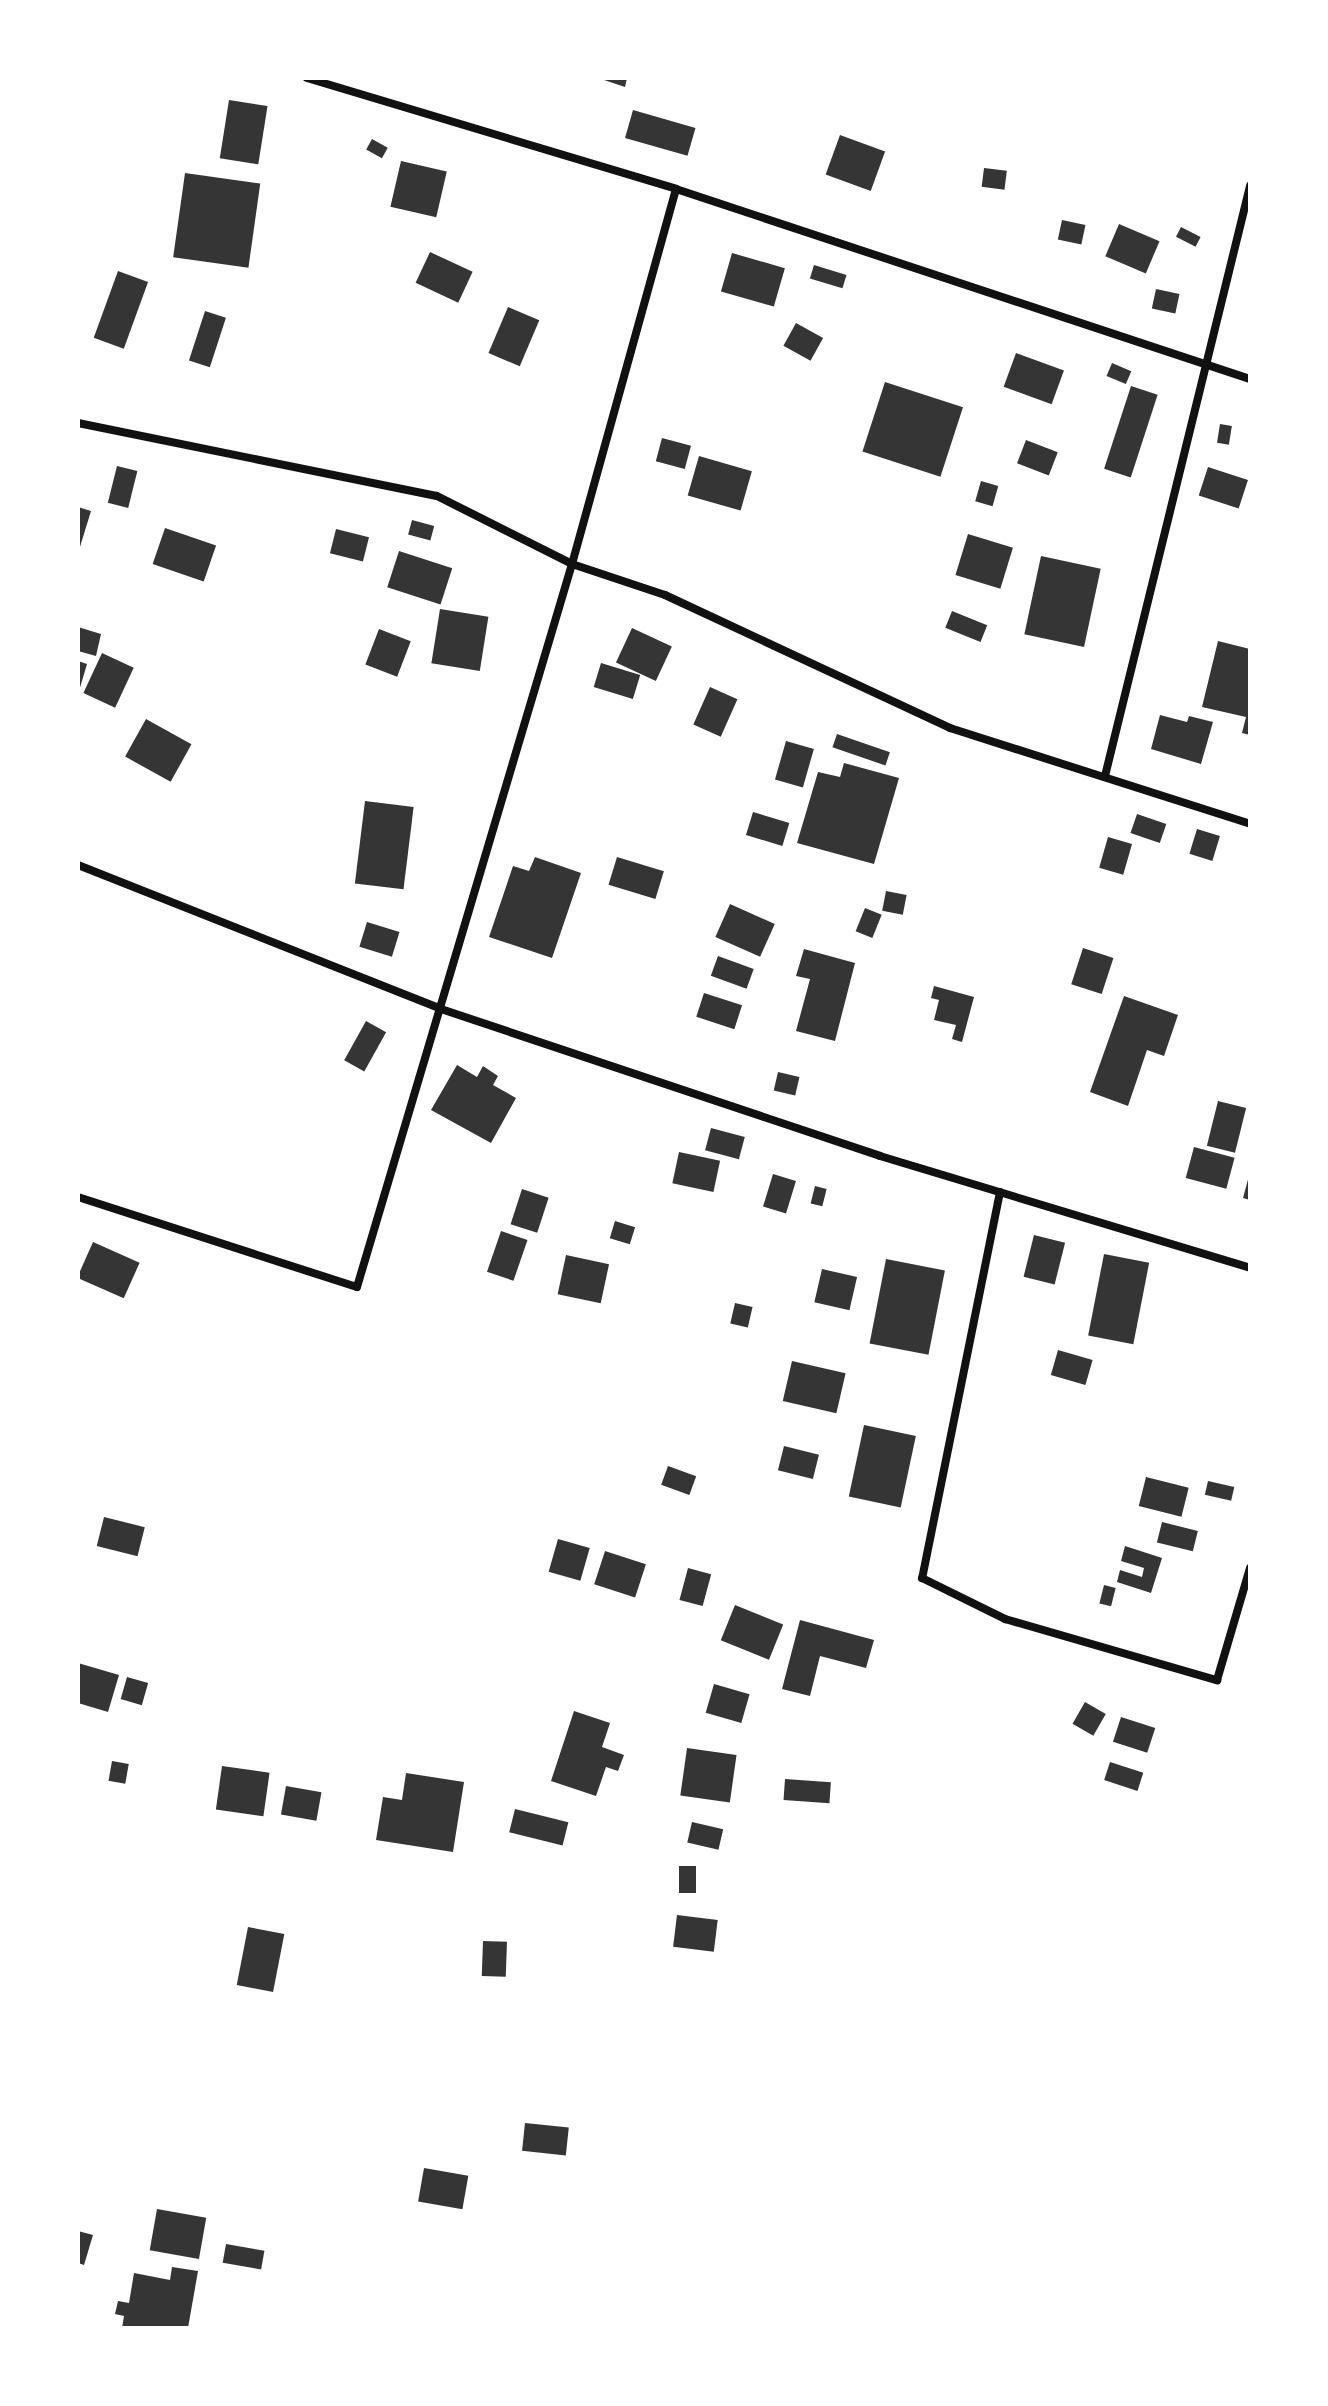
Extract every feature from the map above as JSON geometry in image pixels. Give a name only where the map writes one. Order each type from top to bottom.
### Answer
[{"type":"street","points":[[307,78],[676,189],[1250,379]]},
{"type":"street","points":[[1105,776],[1250,186]]},
{"type":"street","points":[[78,1197],[357,1287],[572,564],[676,189]]},
{"type":"street","points":[[78,423],[437,496],[572,564],[665,595],[950,728],[1250,824]]},
{"type":"street","points":[[78,865],[441,1009],[880,1156],[1250,1268]]},
{"type":"street","points":[[1000,1192],[922,1578],[1005,1619],[1217,1680],[1250,1568]]},
{"type":"building","points":[[598,78],[627,78],[625,87]]},
{"type":"building","points":[[229,100],[268,106],[258,164],[220,158]]},
{"type":"building","points":[[633,110],[695,128],[687,156],[625,138]]},
{"type":"building","points":[[840,135],[885,151],[871,191],[826,174]]},
{"type":"building","points":[[372,139],[388,148],[382,158],[366,149]]},
{"type":"building","points":[[401,161],[447,172],[436,217],[390,207]]},
{"type":"building","points":[[984,168],[1007,171],[1005,190],[982,187]]},
{"type":"building","points":[[185,173],[260,184],[248,268],[173,257]]},
{"type":"building","points":[[1062,220],[1085,225],[1081,245],[1058,240]]},
{"type":"building","points":[[1119,224],[1160,241],[1146,273],[1105,256]]},
{"type":"building","points":[[1181,227],[1201,237],[1196,247],[1176,237]]},
{"type":"building","points":[[430,252],[473,272],[458,303],[416,283]]},
{"type":"building","points":[[732,253],[785,268],[774,307],[721,291]]},
{"type":"building","points":[[814,265],[847,275],[842,288],[810,278]]},
{"type":"building","points":[[118,271],[148,282],[124,349],[94,338]]},
{"type":"building","points":[[1156,289],[1179,294],[1175,314],[1152,309]]},
{"type":"building","points":[[508,307],[539,320],[520,366],[488,353]]},
{"type":"building","points":[[205,311],[226,318],[210,367],[189,360]]},
{"type":"building","points":[[796,323],[823,338],[811,361],[783,346]]},
{"type":"building","points":[[1016,353],[1064,370],[1052,404],[1004,387]]},
{"type":"building","points":[[1112,363],[1131,371],[1126,384],[1107,376]]},
{"type":"building","points":[[885,382],[963,407],[940,477],[862,451]]},
{"type":"building","points":[[1131,386],[1158,395],[1131,477],[1104,469]]},
{"type":"building","points":[[1220,424],[1232,426],[1229,445],[1217,443]]},
{"type":"building","points":[[662,438],[691,446],[685,469],[656,461]]},
{"type":"building","points":[[1026,440],[1058,452],[1049,476],[1017,463]]},
{"type":"building","points":[[699,456],[752,471],[741,511],[688,495]]},
{"type":"building","points":[[117,466],[137,471],[128,508],[108,503]]},
{"type":"building","points":[[1208,467],[1248,480],[1239,509],[1199,496]]},
{"type":"building","points":[[981,481],[998,486],[993,506],[975,501]]},
{"type":"building","points":[[78,507],[91,511],[79,550],[78,550]]},
{"type":"building","points":[[412,520],[434,526],[430,540],[408,534]]},
{"type":"building","points":[[165,528],[216,546],[204,582],[153,564]]},
{"type":"building","points":[[336,529],[369,537],[363,561],[330,553]]},
{"type":"building","points":[[968,534],[1013,548],[1000,589],[955,575]]},
{"type":"building","points":[[399,551],[452,568],[441,604],[387,587]]},
{"type":"building","points":[[1041,556],[1101,569],[1084,647],[1024,634]]},
{"type":"building","points":[[440,609],[488,617],[480,671],[431,663]]},
{"type":"building","points":[[952,611],[987,625],[980,642],[945,628]]},
{"type":"building","points":[[78,627],[101,634],[96,656],[78,651]]},
{"type":"building","points":[[632,628],[672,647],[656,681],[616,662]]},
{"type":"building","points":[[379,629],[411,641],[397,677],[365,664]]},
{"type":"building","points":[[1218,641],[1250,649],[1250,735],[1242,733],[1246,717],[1202,707]]},
{"type":"building","points":[[102,653],[134,668],[115,708],[83,693]]},
{"type":"building","points":[[78,661],[87,664],[79,691],[78,690]]},
{"type":"building","points":[[601,663],[640,675],[633,699],[594,687]]},
{"type":"building","points":[[710,687],[737,699],[721,737],[693,724]]},
{"type":"building","points":[[1160,715],[1187,722],[1189,716],[1213,722],[1201,764],[1151,749]]},
{"type":"building","points":[[146,719],[191,744],[171,782],[125,757]]},
{"type":"building","points":[[837,734],[890,752],[885,765],[832,747]]},
{"type":"building","points":[[786,741],[814,749],[803,787],[775,779]]},
{"type":"building","points":[[844,763],[899,778],[874,864],[797,843],[818,772],[840,777]]},
{"type":"building","points":[[365,801],[414,807],[404,889],[355,883]]},
{"type":"building","points":[[753,812],[789,823],[782,846],[746,835]]},
{"type":"building","points":[[1137,814],[1166,824],[1160,843],[1130,833]]},
{"type":"building","points":[[1197,829],[1220,836],[1212,861],[1189,854]]},
{"type":"building","points":[[1108,837],[1132,844],[1123,875],[1099,868]]},
{"type":"building","points":[[535,857],[581,873],[552,958],[489,937],[513,866],[529,871]]},
{"type":"building","points":[[617,857],[664,871],[655,899],[609,885]]},
{"type":"building","points":[[886,891],[907,895],[903,915],[882,911]]},
{"type":"building","points":[[730,904],[775,924],[760,957],[715,937]]},
{"type":"building","points":[[865,908],[882,915],[872,938],[856,931]]},
{"type":"building","points":[[367,922],[400,932],[392,957],[359,947]]},
{"type":"building","points":[[1083,948],[1113,958],[1102,994],[1071,984]]},
{"type":"building","points":[[804,949],[855,963],[835,1041],[796,1031],[810,979],[796,976]]},
{"type":"building","points":[[718,956],[754,969],[747,989],[711,976]]},
{"type":"building","points":[[934,986],[974,997],[962,1042],[952,1039],[956,1025],[934,1020],[939,1000],[931,998]]},
{"type":"building","points":[[704,993],[742,1005],[734,1029],[696,1017]]},
{"type":"building","points":[[1124,996],[1178,1015],[1164,1056],[1147,1050],[1128,1106],[1090,1092]]},
{"type":"building","points":[[366,1021],[386,1032],[364,1072],[344,1060]]},
{"type":"building","points":[[457,1065],[477,1077],[483,1066],[498,1076],[493,1085],[516,1098],[491,1143],[431,1110]]},
{"type":"building","points":[[778,1072],[799,1077],[795,1095],[774,1091]]},
{"type":"building","points":[[1218,1101],[1246,1108],[1235,1153],[1207,1146]]},
{"type":"building","points":[[711,1128],[745,1137],[739,1159],[705,1150]]},
{"type":"building","points":[[1194,1147],[1235,1158],[1226,1189],[1186,1178]]},
{"type":"building","points":[[679,1152],[720,1161],[713,1192],[672,1183]]},
{"type":"building","points":[[1250,1172],[1250,1200],[1243,1198]]},
{"type":"building","points":[[773,1174],[796,1181],[786,1214],[763,1207]]},
{"type":"building","points":[[815,1186],[827,1189],[822,1206],[811,1203]]},
{"type":"building","points":[[522,1189],[549,1198],[537,1233],[511,1224]]},
{"type":"building","points":[[615,1221],[635,1227],[630,1244],[610,1238]]},
{"type":"building","points":[[501,1231],[527,1240],[513,1281],[487,1272]]},
{"type":"building","points":[[1034,1235],[1065,1243],[1055,1284],[1024,1277]]},
{"type":"building","points":[[93,1242],[140,1263],[124,1298],[78,1278]]},
{"type":"building","points":[[1104,1254],[1149,1263],[1133,1344],[1088,1335]]},
{"type":"building","points":[[566,1255],[609,1264],[601,1303],[558,1294]]},
{"type":"building","points":[[886,1259],[945,1270],[928,1355],[870,1343]]},
{"type":"building","points":[[822,1269],[857,1277],[849,1310],[814,1302]]},
{"type":"building","points":[[735,1303],[753,1307],[748,1328],[730,1323]]},
{"type":"building","points":[[1058,1350],[1093,1360],[1085,1385],[1051,1375]]},
{"type":"building","points":[[792,1361],[846,1373],[836,1413],[783,1401]]},
{"type":"building","points":[[864,1425],[916,1436],[901,1507],[849,1496]]},
{"type":"building","points":[[784,1446],[819,1455],[813,1479],[778,1470]]},
{"type":"building","points":[[668,1466],[696,1476],[689,1495],[661,1485]]},
{"type":"building","points":[[1146,1477],[1189,1488],[1181,1517],[1139,1506]]},
{"type":"building","points":[[1208,1481],[1234,1487],[1231,1501],[1205,1495]]},
{"type":"building","points":[[104,1517],[145,1527],[137,1556],[97,1546]]},
{"type":"building","points":[[1162,1522],[1198,1531],[1193,1551],[1157,1542]]},
{"type":"building","points":[[558,1539],[590,1548],[580,1581],[549,1572]]},
{"type":"building","points":[[1125,1546],[1162,1558],[1151,1593],[1117,1582],[1120,1570],[1142,1577],[1144,1568],[1121,1561]]},
{"type":"building","points":[[605,1551],[646,1564],[635,1598],[594,1584]]},
{"type":"building","points":[[688,1568],[711,1574],[703,1606],[679,1600]]},
{"type":"building","points":[[1104,1585],[1116,1588],[1111,1606],[1099,1603]]},
{"type":"building","points":[[735,1605],[783,1624],[769,1660],[721,1640]]},
{"type":"building","points":[[800,1620],[874,1640],[866,1668],[820,1656],[810,1696],[782,1689]]},
{"type":"building","points":[[78,1663],[119,1675],[108,1712],[78,1703]]},
{"type":"building","points":[[127,1677],[148,1683],[142,1705],[121,1699]]},
{"type":"building","points":[[714,1684],[750,1694],[741,1723],[706,1713]]},
{"type":"building","points":[[1085,1702],[1106,1714],[1093,1736],[1072,1724]]},
{"type":"building","points":[[574,1711],[610,1723],[602,1747],[624,1755],[618,1771],[606,1767],[596,1796],[551,1781]]},
{"type":"building","points":[[1121,1717],[1155,1728],[1147,1753],[1113,1742]]},
{"type":"building","points":[[687,1748],[737,1755],[730,1802],[680,1796]]},
{"type":"building","points":[[112,1761],[129,1764],[125,1784],[109,1781]]},
{"type":"building","points":[[1110,1762],[1143,1773],[1137,1791],[1104,1780]]},
{"type":"building","points":[[222,1766],[270,1773],[263,1816],[216,1810]]},
{"type":"building","points":[[406,1773],[464,1782],[453,1852],[376,1840],[383,1797],[402,1800]]},
{"type":"building","points":[[785,1779],[831,1782],[829,1803],[784,1800]]},
{"type":"building","points":[[286,1786],[321,1792],[316,1821],[281,1815]]},
{"type":"building","points":[[515,1809],[568,1822],[563,1846],[509,1832]]},
{"type":"building","points":[[692,1822],[723,1829],[718,1850],[687,1842]]},
{"type":"building","points":[[679,1866],[696,1866],[696,1893],[679,1893]]},
{"type":"building","points":[[677,1915],[718,1920],[714,1952],[673,1947]]},
{"type":"building","points":[[248,1927],[284,1934],[273,1992],[237,1985]]},
{"type":"building","points":[[483,1941],[507,1942],[506,1977],[482,1976]]},
{"type":"building","points":[[525,2123],[569,2128],[566,2155],[522,2151]]},
{"type":"building","points":[[424,2168],[468,2176],[462,2209],[418,2201]]},
{"type":"building","points":[[157,2209],[206,2218],[199,2259],[150,2250]]},
{"type":"building","points":[[78,2231],[93,2235],[84,2265],[78,2263]]},
{"type":"building","points":[[226,2244],[264,2251],[261,2269],[223,2263]]},
{"type":"building","points":[[172,2267],[198,2271],[188,2328],[122,2328],[124,2316],[115,2314],[118,2301],[129,2303],[134,2273],[170,2280]]}]
